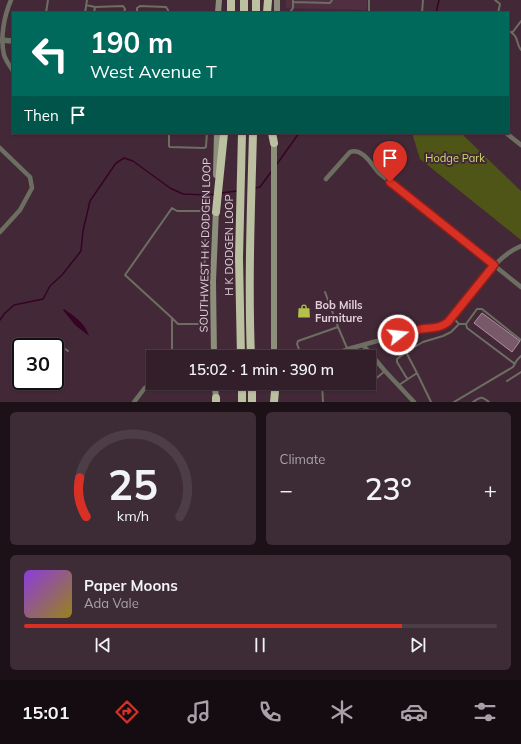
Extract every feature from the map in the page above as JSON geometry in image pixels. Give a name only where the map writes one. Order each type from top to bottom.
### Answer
[{"type":"highway","points":[[231,0],[231,12]]},
{"type":"highway","points":[[244,0],[244,12]]},
{"type":"highway","points":[[256,0],[256,12]]},
{"type":"highway","points":[[267,12],[268,0]]},
{"type":"highway","points":[[216,212],[218,164],[224,134]]},
{"type":"highway","name":"H K DODGEN LOOP","points":[[241,350],[239,258],[242,134]]},
{"type":"highway","name":"H K DODGEN LOOP","points":[[251,350],[253,134]]},
{"type":"highway","points":[[273,134],[274,143]]},
{"type":"highway","points":[[242,390],[242,402]]},
{"type":"highway","points":[[252,390],[252,402]]},
{"type":"highway","points":[[275,390],[275,402]]},
{"type":"main road","points":[[218,12],[219,0]]},
{"type":"main road","points":[[277,0],[277,12]]},
{"type":"main road","name":"SOUTHWEST H K DODGEN LOOP","points":[[217,134],[218,164]]},
{"type":"main road","points":[[274,143],[274,350]]},
{"type":"main road","name":"SOUTHWEST H K DODGEN LOOP","points":[[214,350],[213,281],[216,212]]},
{"type":"main road","points":[[215,390],[216,401]]},
{"type":"street","points":[[11,0],[7,9],[1,40],[4,56],[12,69]]},
{"type":"street","points":[[1,40],[12,41]]},
{"type":"street","points":[[507,134],[521,145]]},
{"type":"street","points":[[0,148],[30,177],[32,188],[20,210],[0,232]]},
{"type":"street","points":[[326,179],[350,152],[358,151],[379,173],[521,287]]},
{"type":"street","points":[[348,349],[417,330],[442,327],[448,322],[494,265],[503,256],[521,246]]},
{"type":"street","points":[[363,345],[414,402]]},
{"type":"street","points":[[134,402],[146,387]]},
{"type":"lane","points":[[46,12],[48,0]]},
{"type":"lane","points":[[85,12],[87,0]]},
{"type":"lane","points":[[290,12],[293,8],[293,1],[330,3],[332,0]]},
{"type":"lane","points":[[369,0],[369,12]]},
{"type":"lane","points":[[422,12],[423,0]]},
{"type":"lane","points":[[495,0],[500,4],[498,12]]},
{"type":"lane","points":[[86,5],[123,6],[124,12]]},
{"type":"lane","points":[[94,6],[94,12]]},
{"type":"lane","points":[[137,12],[137,8],[140,6],[166,7],[168,12]]},
{"type":"lane","points":[[512,33],[521,22]]},
{"type":"lane","points":[[509,31],[517,38],[519,49],[521,50]]},
{"type":"lane","points":[[169,134],[170,147],[204,148],[206,147],[207,134]]},
{"type":"lane","points":[[172,318],[178,324],[203,324],[206,211],[177,211],[172,208],[125,275],[172,318],[172,350]]},
{"type":"lane","points":[[324,292],[348,349]]},
{"type":"lane","points":[[466,324],[477,309],[482,309],[521,340]]},
{"type":"lane","points":[[452,317],[459,324],[466,324]]},
{"type":"lane","points":[[408,379],[397,362],[397,359],[423,342],[451,332],[459,324]]},
{"type":"lane","points":[[466,324],[467,328],[515,364]]},
{"type":"lane","points":[[299,350],[297,344],[298,341],[338,327]]},
{"type":"lane","points":[[398,335],[432,402]]},
{"type":"lane","points":[[64,349],[68,352]]},
{"type":"lane","points":[[454,402],[513,368],[521,356]]},
{"type":"lane","points":[[376,378],[385,371]]},
{"type":"lane","points":[[506,381],[521,372]]},
{"type":"lane","points":[[399,385],[417,374]]},
{"type":"lane","points":[[322,390],[322,402]]},
{"type":"lane","points":[[473,402],[480,397],[483,397],[489,402]]},
{"type":"shaded area","points":[[286,0],[367,0],[367,10],[286,8]]},
{"type":"shaded area","points":[[64,309],[85,327],[89,336],[75,325],[63,310]]},
{"type":"green space","name":"Hodge Park","points":[[412,134],[463,134],[521,191],[521,240],[420,159]]},
{"type":"building","points":[[482,313],[520,341],[512,352],[474,323]]},
{"type":"waterway","points":[[436,12],[439,0]]},
{"type":"waterway","points":[[277,164],[298,134]]},
{"type":"waterway","points":[[0,320],[14,305],[43,299],[50,286],[62,275],[81,251],[83,231],[90,201],[116,163],[124,158],[133,161],[170,188],[183,194],[216,194]]},
{"type":"waterway","points":[[255,188],[260,187],[271,172]]},
{"type":"waterway","points":[[221,193],[237,191]]},
{"type":"place","name":"Bob Mills Furniture","points":[[304,311]]},
{"type":"route","points":[[390,182],[494,265],[445,325],[442,327],[417,330],[398,335]]}]
